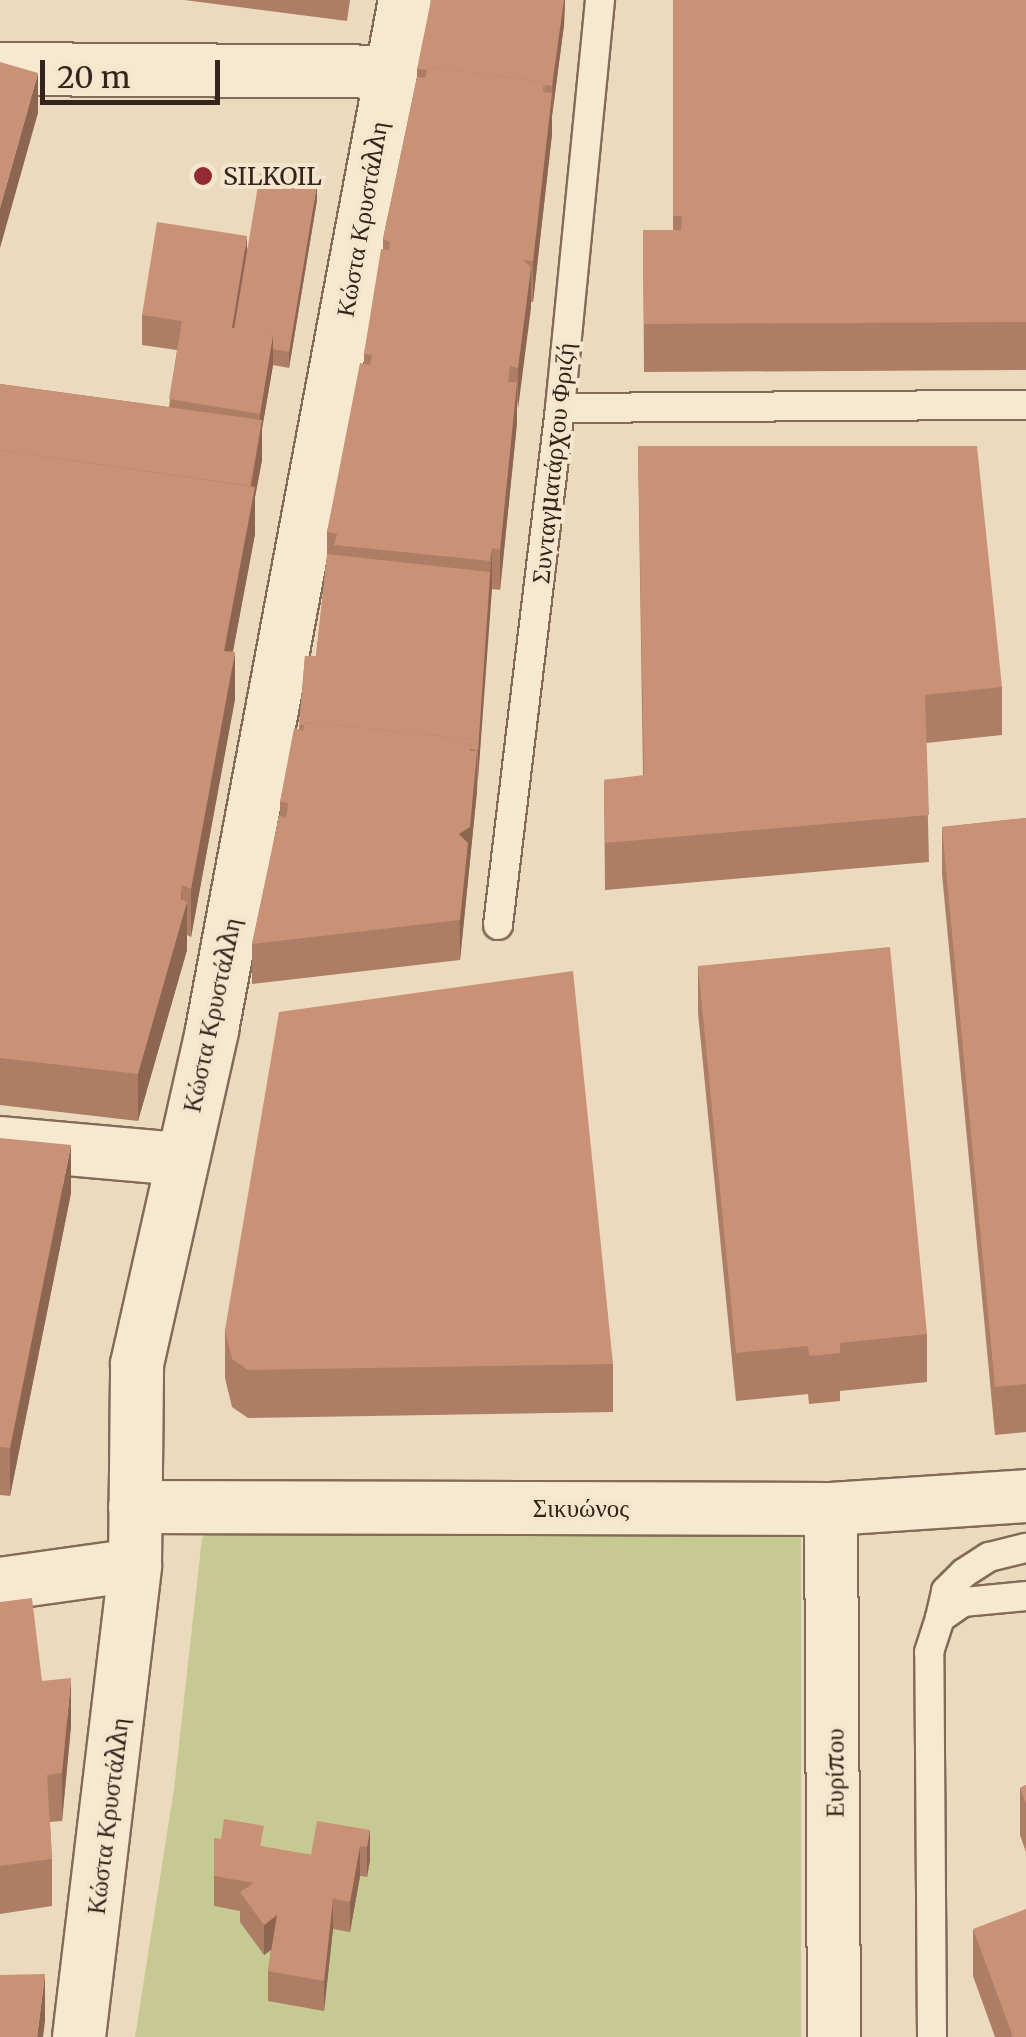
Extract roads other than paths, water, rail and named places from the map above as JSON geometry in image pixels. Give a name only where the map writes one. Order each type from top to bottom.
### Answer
[{"type":"street","name":"Κώστα Κρυστάλλη","points":[[79,2037],[135,1565],[136,1364],[212,1030],[405,0]]},
{"type":"street","points":[[0,69],[389,72]]},
{"type":"street","points":[[0,1143],[180,1159]]},
{"type":"street","name":"Σικυώνος","points":[[135,1507],[831,1509],[1026,1496]]},
{"type":"street","name":"Ευρίπου","points":[[831,1509],[834,2037]]},
{"type":"street","points":[[0,1584],[135,1565]]},
{"type":"lane","name":"Συνταγματάρχου Φριζή","points":[[498,925],[560,408],[600,0]]},
{"type":"lane","points":[[560,408],[1026,405]]},
{"type":"lane","points":[[932,2037],[929,1652],[946,1591],[988,1556],[1026,1548]]},
{"type":"lane","points":[[940,1618],[964,1602],[1026,1596]]},
{"type":"place","name":"SILKOIL","points":[[203,176]]}]
